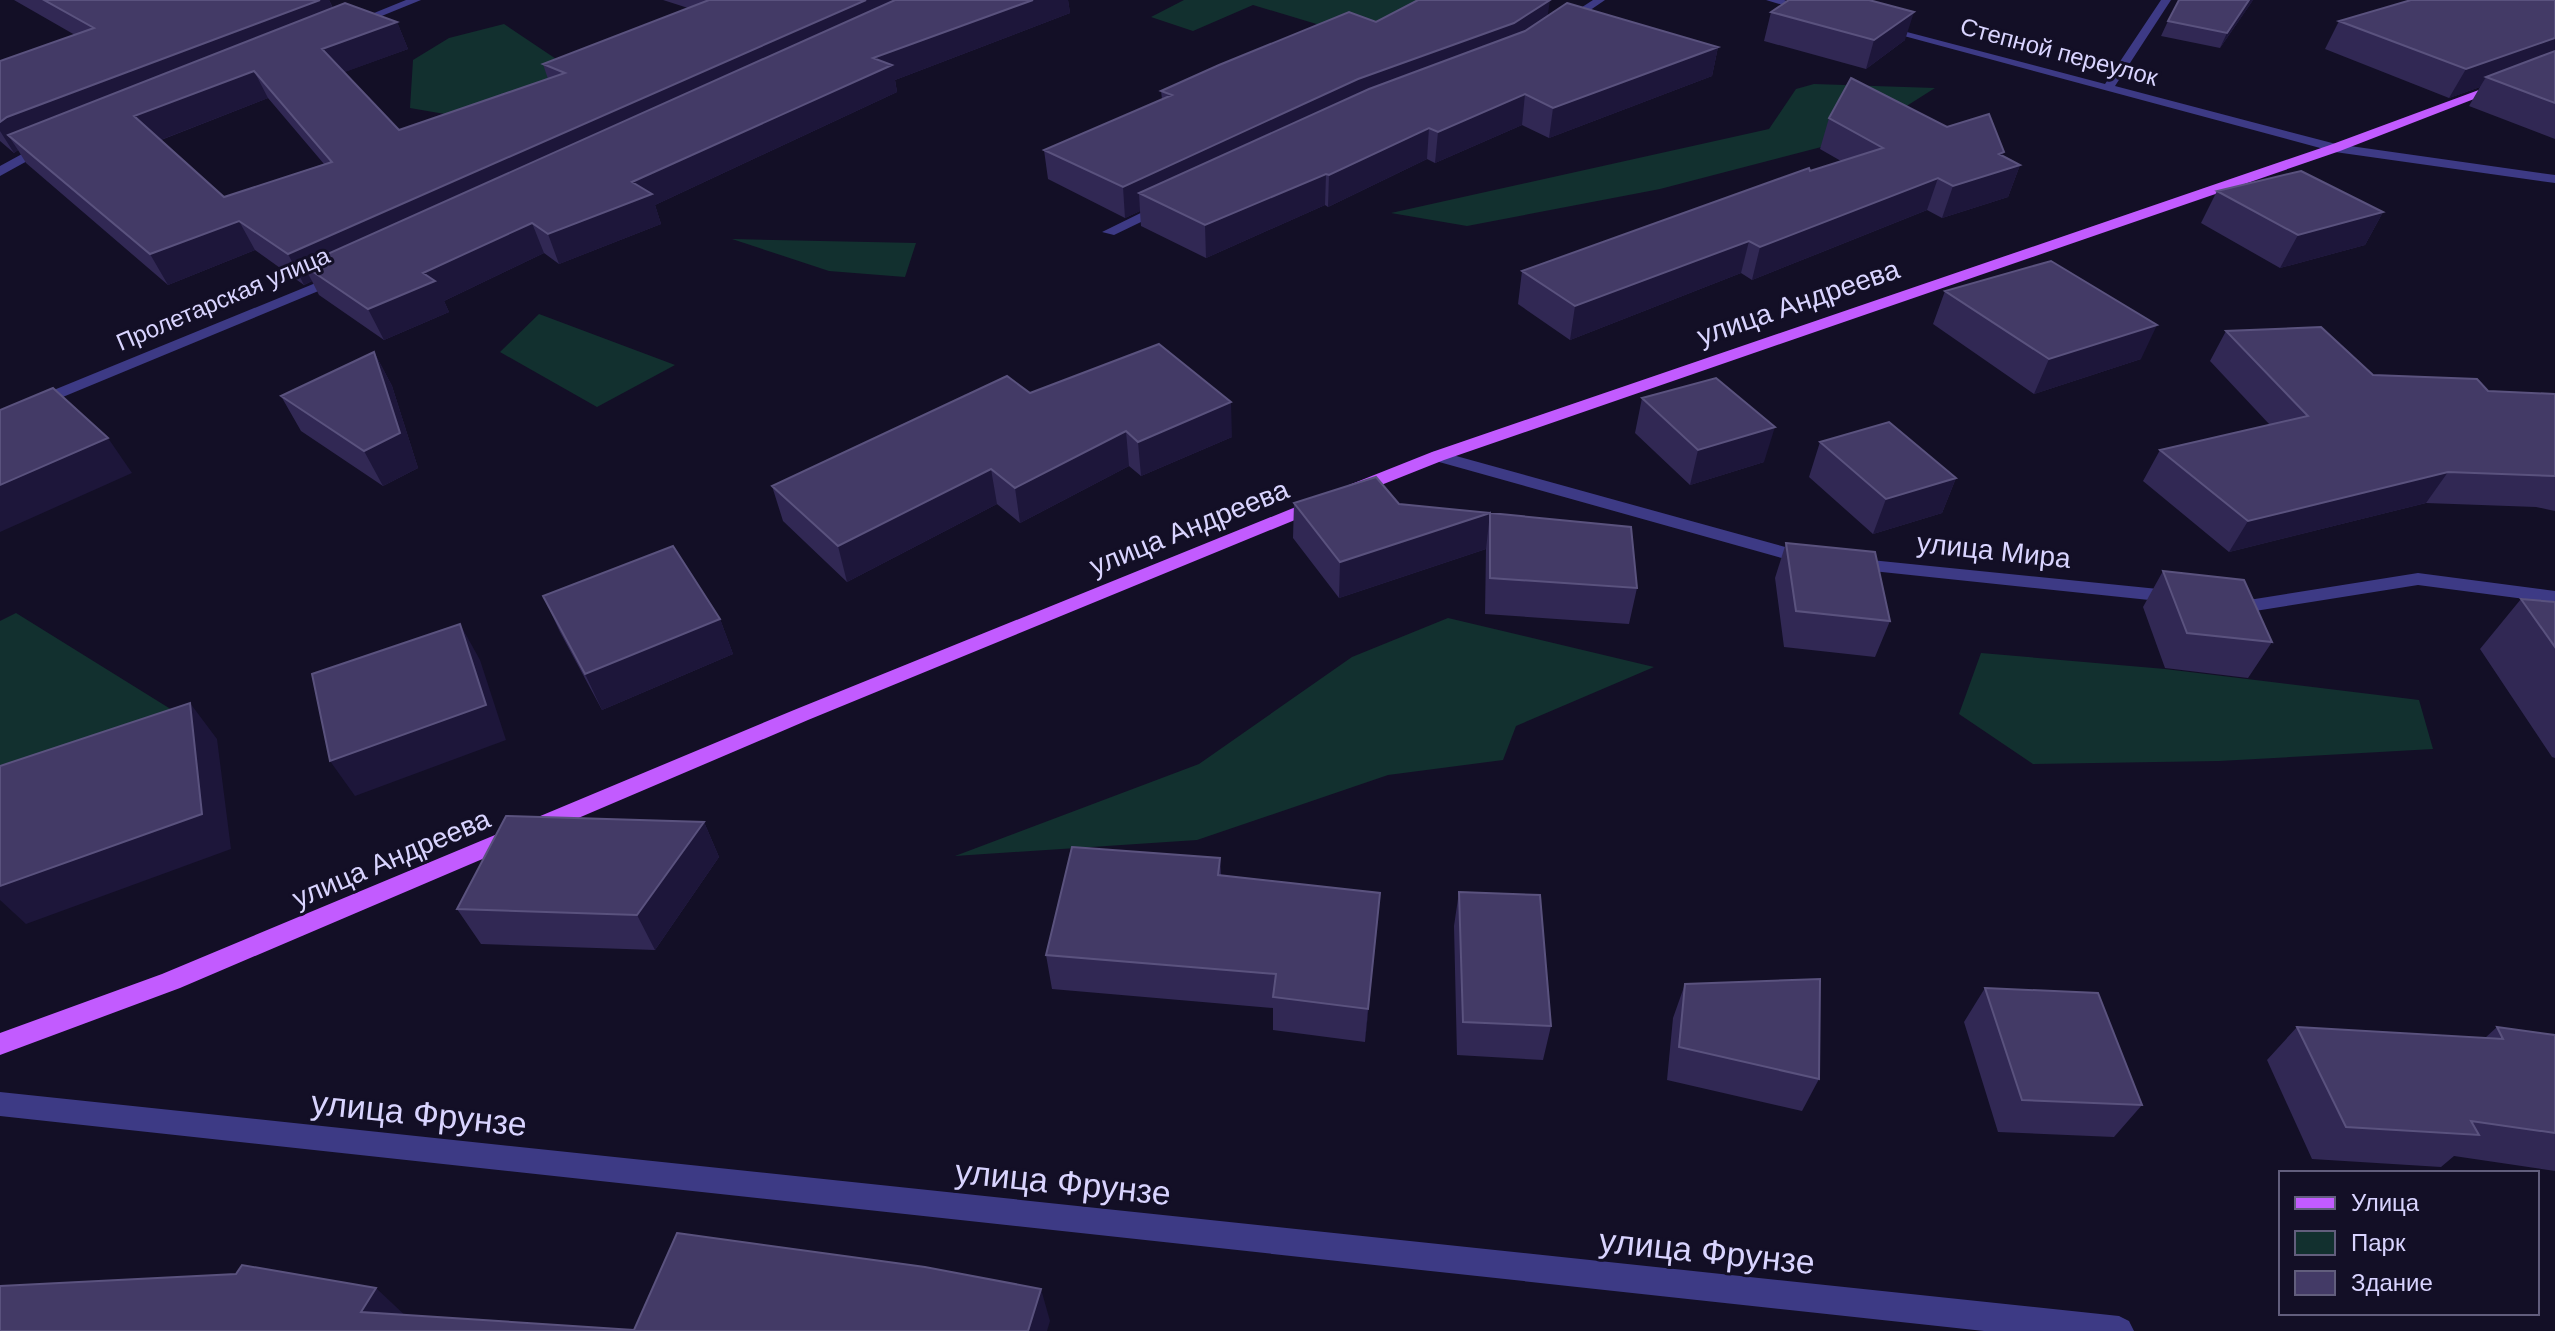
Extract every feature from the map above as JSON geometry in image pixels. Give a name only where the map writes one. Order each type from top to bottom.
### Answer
[{"type":"main road","name":"улица Андреева","points":[[0,1044],[171,981],[801,715],[1438,456],[2335,148],[2511,83]]},
{"type":"street","points":[[344,27],[416,0]]},
{"type":"street","points":[[1552,31],[1600,0]]},
{"type":"street","points":[[1771,0],[1817,12]]},
{"type":"street","points":[[2109,87],[2166,0]]},
{"type":"street","name":"Степной переулок","points":[[1863,24],[2335,148],[2555,179]]},
{"type":"street","points":[[0,172],[31,151],[58,140]]},
{"type":"street","points":[[1109,232],[1177,199]]},
{"type":"street","name":"Пролетарская улица","points":[[0,418],[285,302],[356,269]]},
{"type":"street","name":"улица Мира","points":[[1438,456],[1789,555],[1827,561],[2255,605],[2418,579],[2555,597]]},
{"type":"street","name":"улица Фрунзе","points":[[0,1104],[2119,1331]]},
{"type":"green space","points":[[1184,0],[1455,0],[1343,32],[1253,5],[1193,31],[1151,17]]},
{"type":"green space","points":[[504,24],[574,71],[468,118],[410,108],[413,60],[449,38]]},
{"type":"green space","points":[[1814,84],[1935,88],[1856,138],[1660,189],[1467,226],[1391,213],[1769,129],[1796,89]]},
{"type":"green space","points":[[732,239],[916,243],[905,277],[829,271]]},
{"type":"green space","points":[[539,314],[675,365],[597,407],[500,352]]},
{"type":"green space","points":[[16,613],[177,713],[0,820],[0,621]]},
{"type":"green space","points":[[1448,618],[1654,667],[1516,726],[1503,760],[1388,775],[1197,840],[955,856],[1199,764],[1352,657]]},
{"type":"green space","points":[[1981,653],[2165,669],[2419,700],[2433,749],[2219,761],[2033,764],[1959,714]]},
{"type":"building","points":[[44,0],[320,0],[0,122],[0,61],[94,28]]},
{"type":"building","points":[[709,0],[866,0],[288,254],[239,221],[150,254],[8,135],[345,3],[397,22],[322,49],[399,130],[565,73],[543,64]],"holes":[[[254,71],[332,162],[224,197],[134,116]]]},
{"type":"building","points":[[895,0],[1033,0],[873,58],[892,65],[632,182],[652,194],[548,234],[532,223],[423,273],[435,281],[368,309],[303,265]]},
{"type":"building","points":[[1418,0],[1550,0],[1514,23],[1358,79],[1123,187],[1044,150],[1172,95],[1161,91],[1349,12],[1376,22]]},
{"type":"building","points":[[1789,0],[1869,0],[1914,12],[1874,40],[1771,12]]},
{"type":"building","points":[[2179,0],[2249,0],[2227,33],[2168,21]]},
{"type":"building","points":[[2411,0],[2555,0],[2555,38],[2466,69],[2339,21]]},
{"type":"building","points":[[1567,3],[1718,47],[1553,108],[1525,94],[1438,132],[1429,128],[1329,175],[1205,225],[1139,193],[1369,89],[1525,31]]},
{"type":"building","points":[[2555,51],[2555,103],[2486,77]]},
{"type":"building","points":[[1851,78],[1947,127],[1989,114],[2004,152],[1999,154],[2020,165],[1953,186],[1938,178],[1760,247],[1749,241],[1575,306],[1522,271],[1809,168],[1810,171],[1883,148],[1829,118]]},
{"type":"building","points":[[2301,171],[2383,212],[2298,235],[2217,191]]},
{"type":"building","points":[[2051,261],[2157,325],[2049,359],[1945,291]]},
{"type":"building","points":[[2321,327],[2373,375],[2477,379],[2488,391],[2555,394],[2555,476],[2448,472],[2248,521],[2160,450],[2308,416],[2226,331]]},
{"type":"building","points":[[1159,344],[1231,402],[1138,442],[1126,431],[1015,488],[991,469],[838,546],[772,486],[1007,376],[1030,393]]},
{"type":"building","points":[[374,352],[400,433],[364,451],[281,396]]},
{"type":"building","points":[[1716,378],[1775,427],[1698,450],[1642,398]]},
{"type":"building","points":[[53,388],[108,438],[0,485],[0,410]]},
{"type":"building","points":[[1889,422],[1956,478],[1886,499],[1820,442]]},
{"type":"building","points":[[1376,477],[1399,504],[1490,513],[1340,562],[1294,503]]},
{"type":"building","points":[[1490,513],[1631,527],[1637,588],[1490,578]]},
{"type":"building","points":[[1786,543],[1875,552],[1890,621],[1796,611]]},
{"type":"building","points":[[673,546],[720,619],[585,674],[543,596]]},
{"type":"building","points":[[2163,571],[2244,580],[2272,642],[2187,633]]},
{"type":"building","points":[[2521,599],[2555,602],[2555,647]]},
{"type":"building","points":[[460,624],[486,705],[330,761],[312,674]]},
{"type":"building","points":[[190,703],[202,814],[0,886],[0,766]]},
{"type":"building","points":[[506,816],[704,822],[637,915],[457,909]]},
{"type":"building","points":[[1072,847],[1220,858],[1218,875],[1380,893],[1368,1009],[1273,997],[1276,974],[1046,955]]},
{"type":"building","points":[[1459,892],[1540,895],[1551,1026],[1463,1022]]},
{"type":"building","points":[[1820,979],[1819,1079],[1679,1047],[1685,984]]},
{"type":"building","points":[[1985,988],[2098,993],[2142,1105],[2022,1100]]},
{"type":"building","points":[[2297,1027],[2503,1039],[2497,1027],[2555,1035],[2555,1133],[2471,1121],[2479,1135],[2346,1127]]},
{"type":"building","points":[[677,1233],[925,1267],[1041,1289],[1028,1331],[0,1331],[0,1286],[236,1274],[242,1265],[376,1288],[361,1312],[634,1330]]}]
